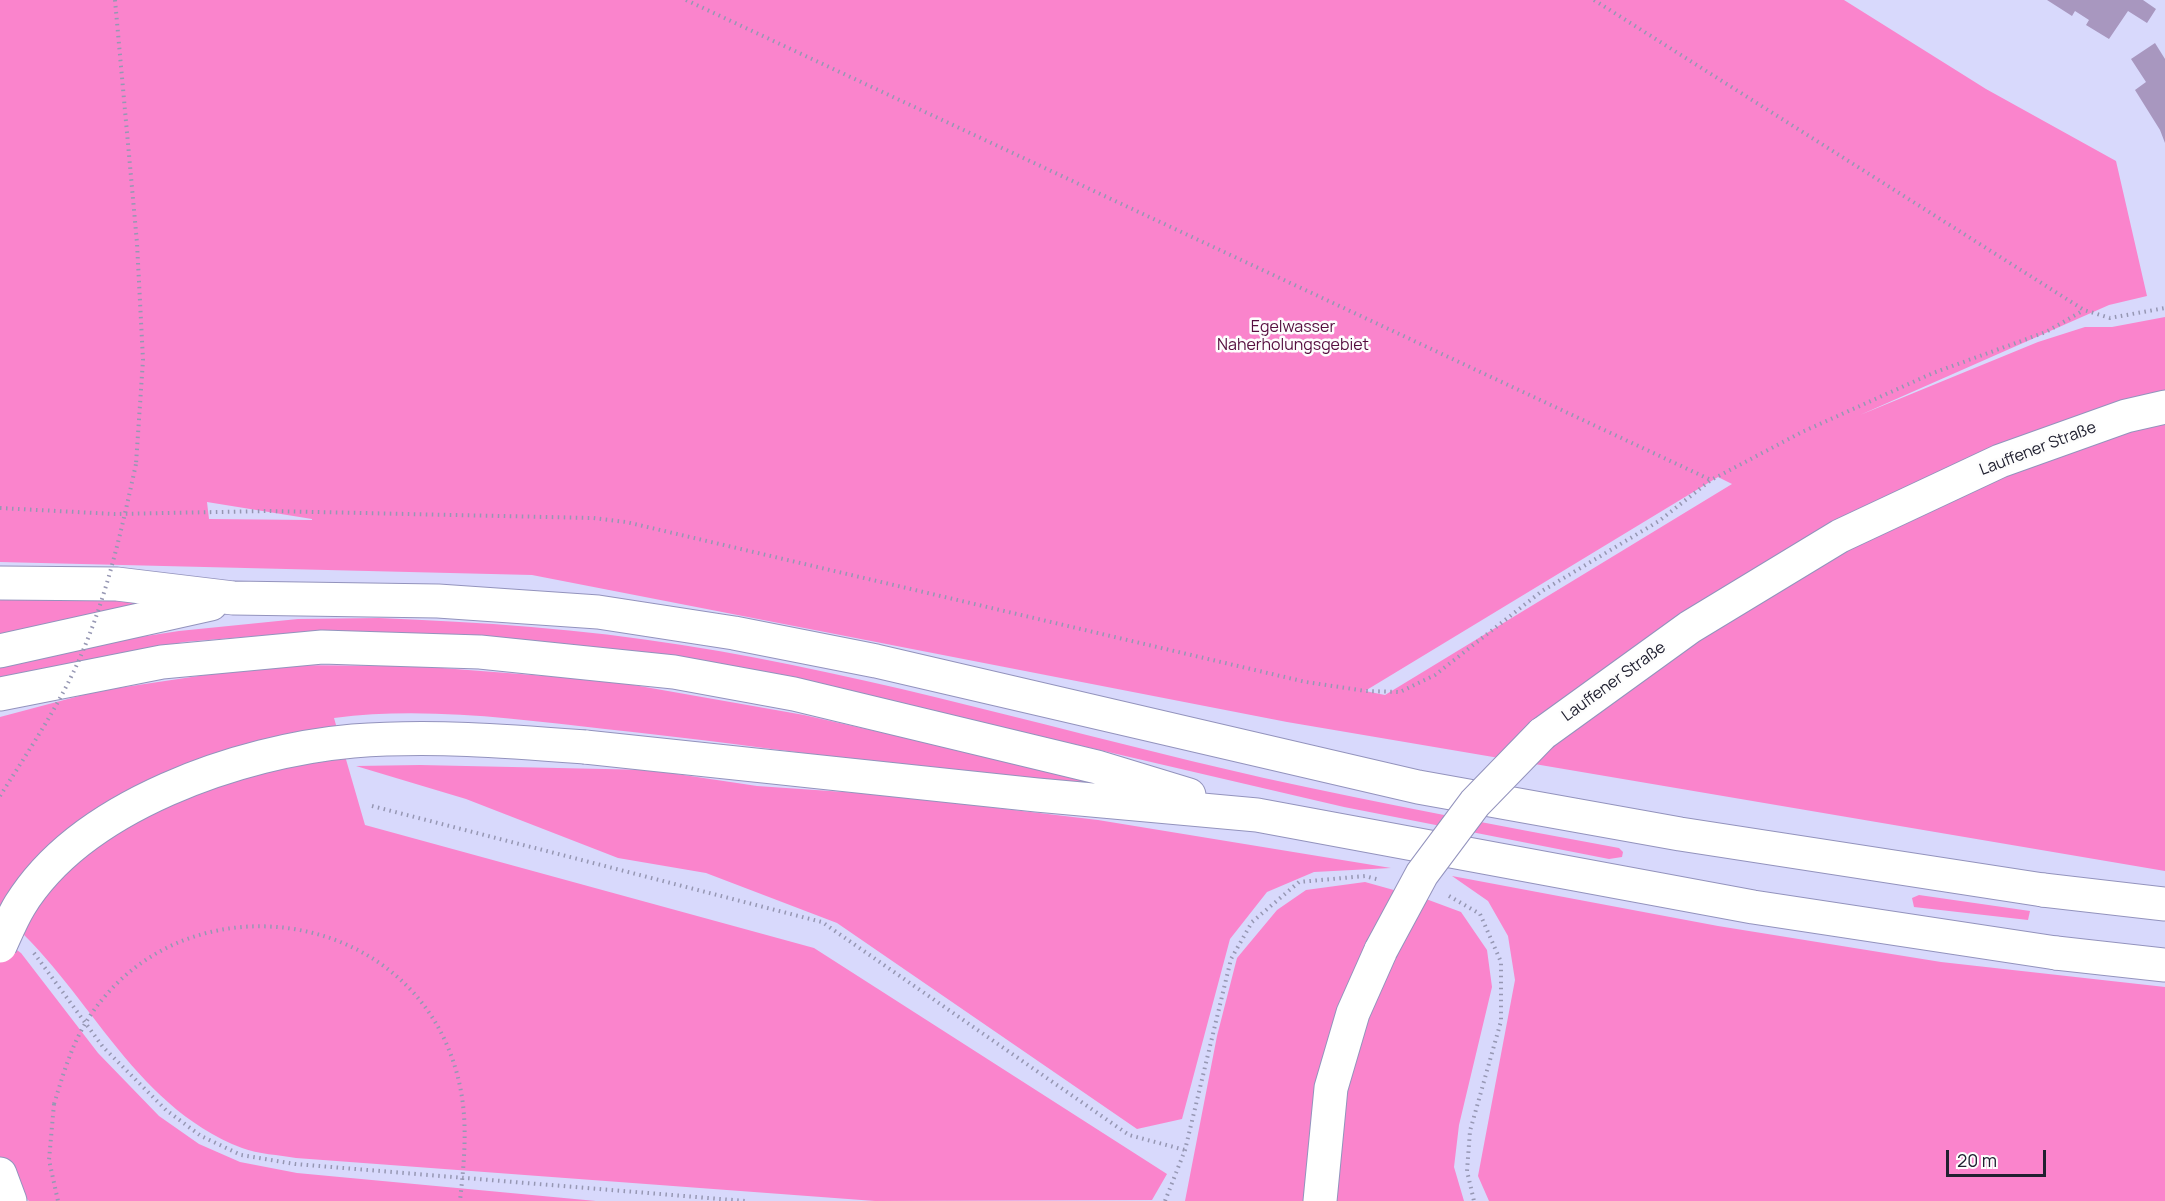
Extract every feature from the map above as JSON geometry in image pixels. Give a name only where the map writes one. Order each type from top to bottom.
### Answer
[{"type":"main road","name":"Lauffener Straße","points":[[1320,1201],[1331,1088],[1353,1013],[1381,950],[1422,874],[1442,847],[1475,803],[1542,734],[1690,627],[1840,536],[2000,461],[2126,416],[2165,406]]},
{"type":"main road","points":[[0,583],[117,584],[233,598],[438,600],[598,612],[734,633],[866,659],[1429,789],[1680,834],[2043,890],[2165,904]]},
{"type":"main road","points":[[0,651],[233,598]]},
{"type":"main road","points":[[0,694],[162,662],[322,647],[480,652],[674,672],[794,694],[1097,767],[1257,815]]},
{"type":"main road","points":[[0,946],[20,904],[62,855],[118,813],[191,779],[267,756],[351,741],[431,738],[585,747],[1037,795],[1257,815],[1753,907],[2056,952],[2165,965]]},
{"type":"main road","points":[[0,1174],[10,1201]]},
{"type":"path","points":[[0,796],[42,729],[82,654],[116,556],[136,464],[143,360],[136,243],[115,0]]},
{"type":"path","points":[[686,0],[1711,480]]},
{"type":"path","points":[[1594,0],[2084,310],[2110,318],[2165,308]]},
{"type":"path","points":[[0,508],[114,514],[269,511],[593,518],[626,522],[1306,682],[1400,692],[1435,675],[1542,591],[1659,521],[1711,480],[1802,432],[1933,373],[2046,332],[2084,310]]},
{"type":"path","points":[[372,806],[822,922],[1129,1135],[1185,1150]]},
{"type":"path","points":[[1165,1201],[1185,1150],[1231,959],[1252,922],[1299,882],[1365,876],[1386,881]]},
{"type":"path","points":[[1439,894],[1449,896],[1480,914],[1501,962],[1501,1022],[1470,1131],[1467,1171],[1474,1201]]},
{"type":"path","points":[[58,1201],[49,1160],[54,1104],[74,1041],[106,994],[146,959],[202,934],[250,924],[303,930],[350,946],[391,970],[422,1000],[447,1045],[461,1091],[467,1137],[460,1201]]},
{"type":"path","points":[[32,950],[104,1047],[166,1110],[201,1136],[241,1155],[296,1164],[745,1201]]},
{"type":"green space","name":"Egelwasser Naherholungsgebiet","points":[[0,0],[1844,0],[1986,89],[2116,161],[2147,296],[2109,305],[1860,415],[2038,342],[2085,327],[2112,327],[2165,317],[2165,871],[1287,722],[532,575],[0,562]],"holes":[[[1718,477],[1732,484],[1385,695],[1365,691]],[[207,502],[312,519],[312,520],[209,519]]]},
{"type":"green space","points":[[135,597],[141,602],[138,605],[0,635],[0,600]]},
{"type":"green space","points":[[379,618],[569,630],[644,639],[756,658],[902,689],[1264,778],[1619,848],[1623,852],[1622,857],[1609,859],[1344,807],[868,696],[641,654],[567,644],[475,635],[316,631],[184,642],[0,679],[0,667],[114,641],[179,631],[298,619]]},
{"type":"green space","points":[[272,665],[416,666],[611,681],[804,715],[1119,786],[926,768],[669,736],[470,715],[402,713],[334,718],[365,825],[814,948],[1167,1174],[1152,1200],[875,1201],[296,1158],[248,1150],[203,1128],[169,1103],[139,1073],[59,974],[31,942],[0,913],[0,717],[98,691]]},
{"type":"green space","points":[[420,765],[650,770],[757,786],[888,795],[1098,820],[1391,868],[1314,872],[1267,892],[1230,939],[1182,1119],[1137,1129],[837,923],[706,873],[618,858],[466,799],[356,766]]},
{"type":"green space","points":[[1452,876],[1718,926],[1941,962],[2165,987],[2165,1201],[1489,1201],[1478,1176],[1515,980],[1508,936],[1488,901]]},
{"type":"green space","points":[[1365,882],[1426,899],[1461,912],[1487,950],[1492,987],[1459,1125],[1454,1167],[1464,1201],[1185,1201],[1217,1036],[1237,958],[1277,910],[1306,890]]},
{"type":"green space","points":[[1919,895],[2030,911],[2028,920],[1914,907],[1912,898]]},
{"type":"green space","points":[[0,938],[21,953],[98,1053],[159,1116],[199,1144],[240,1162],[297,1173],[596,1201],[29,1201],[0,1173]]},
{"type":"building","points":[[2047,0],[2143,0],[2156,9],[2147,23],[2128,11],[2109,39],[2086,25],[2089,20],[2075,11],[2072,16]]},
{"type":"building","points":[[2155,43],[2165,59],[2165,143],[2160,130],[2135,90],[2146,82],[2131,59]]}]
